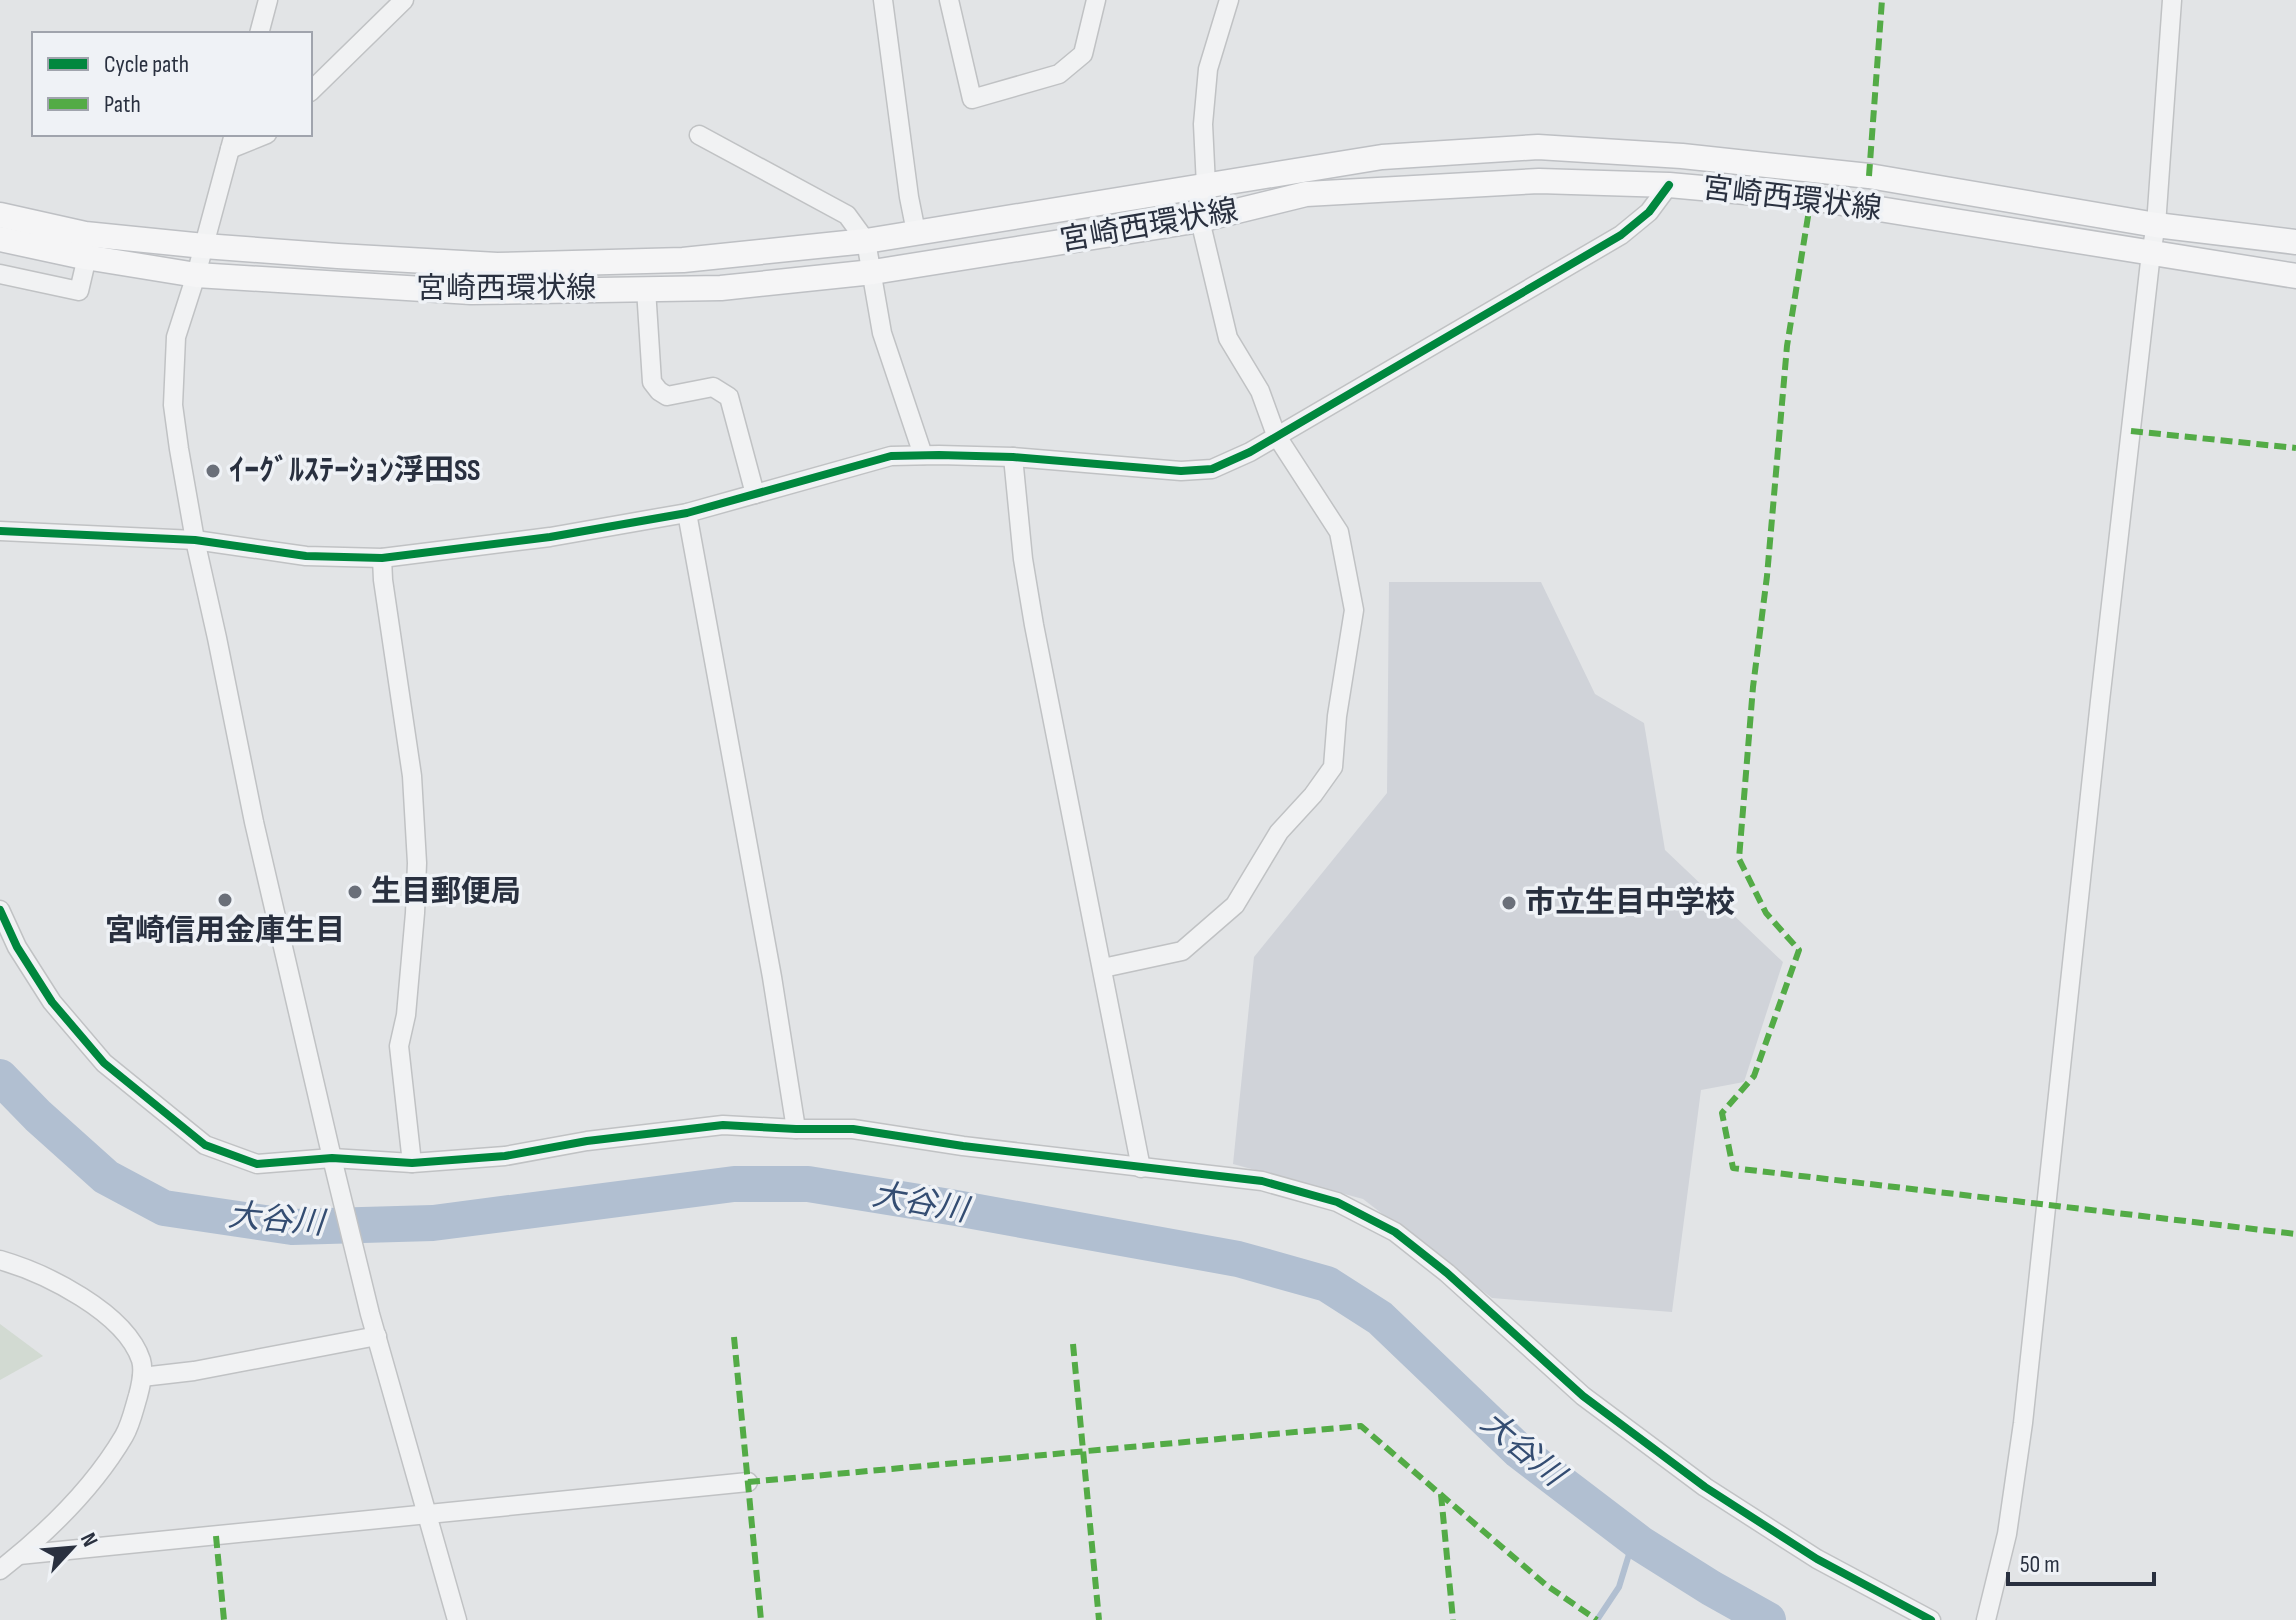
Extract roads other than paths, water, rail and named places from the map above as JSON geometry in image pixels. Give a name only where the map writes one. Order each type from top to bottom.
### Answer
[{"type":"main road","name":"宮崎西環状線","points":[[0,215],[84,249],[204,246],[497,265],[683,260],[866,241],[1382,157],[1538,147],[1682,156],[1869,176],[2156,225],[2296,242]]},
{"type":"main road","name":"宮崎西環状線","points":[[0,239],[84,249],[196,275],[471,292],[721,288],[873,272],[1200,220],[1306,194],[1539,181],[1669,185],[1811,198],[2296,276]]},
{"type":"street","points":[[260,32],[268,0]]},
{"type":"street","points":[[312,90],[404,0]]},
{"type":"street","points":[[883,0],[916,232]]},
{"type":"street","points":[[949,0],[972,99],[1059,74],[1083,54],[1096,0]]},
{"type":"street","points":[[1103,968],[1182,951],[1235,905],[1279,832],[1313,795],[1333,767],[1337,716],[1354,610],[1339,532],[1276,435],[1260,391],[1228,338],[1200,220],[1206,186],[1203,124],[1208,69],[1229,0]]},
{"type":"street","points":[[1986,1620],[2007,1534],[2023,1423],[2098,716],[2156,225],[2172,0]]},
{"type":"street","points":[[699,135],[847,215],[866,241],[882,333],[923,455]]},
{"type":"street","points":[[257,136],[232,141],[176,337],[173,405],[195,540],[254,822],[332,1158],[370,1314],[457,1620]]},
{"type":"street","points":[[0,531],[195,540],[306,556],[382,558],[550,537],[687,513],[891,456],[1013,457],[1181,471],[1212,469],[1250,452],[1621,235],[1649,212],[1669,185]]},
{"type":"street","points":[[0,274],[79,291],[84,249]]},
{"type":"street","points":[[646,289],[652,382],[667,396],[713,387],[729,397],[755,494]]},
{"type":"street","points":[[1013,457],[1023,559],[1034,625],[1141,1168]]},
{"type":"street","points":[[687,513],[772,977],[796,1129]]},
{"type":"street","points":[[382,558],[412,776],[417,863],[406,1015],[399,1046],[412,1163]]},
{"type":"street","points":[[0,910],[17,947],[52,1002],[104,1063],[205,1145],[257,1164],[332,1158],[412,1163],[505,1156],[587,1141],[723,1125],[853,1129],[963,1146],[1262,1181],[1337,1202],[1395,1232],[1447,1273],[1583,1396],[1705,1487],[1817,1559],[1931,1620]]},
{"type":"street","points":[[0,1260],[53,1282],[110,1318],[128,1335],[141,1361],[142,1377],[133,1413],[119,1443],[76,1499],[0,1570]]},
{"type":"street","points":[[142,1377],[194,1371],[377,1336]]},
{"type":"street","points":[[19,1555],[748,1482]]},
{"type":"waterway","name":"大谷川","points":[[0,1077],[106,1177],[164,1208],[292,1227],[433,1223],[734,1184],[808,1184],[1238,1259],[1327,1284],[1380,1318],[1519,1451],[1641,1544],[1768,1620]]},
{"type":"waterway","points":[[1597,1620],[1619,1587],[1634,1538]]},
{"type":"place","name":"ｲｰｸﾞﾙｽﾃｰｼｮﾝ浮田SS","points":[[213,471]]},
{"type":"place","name":"生目郵便局","points":[[355,892]]},
{"type":"place","name":"宮崎信用金庫生目","points":[[225,900]]},
{"type":"place","name":"市立生目中学校","points":[[1509,903]]}]
